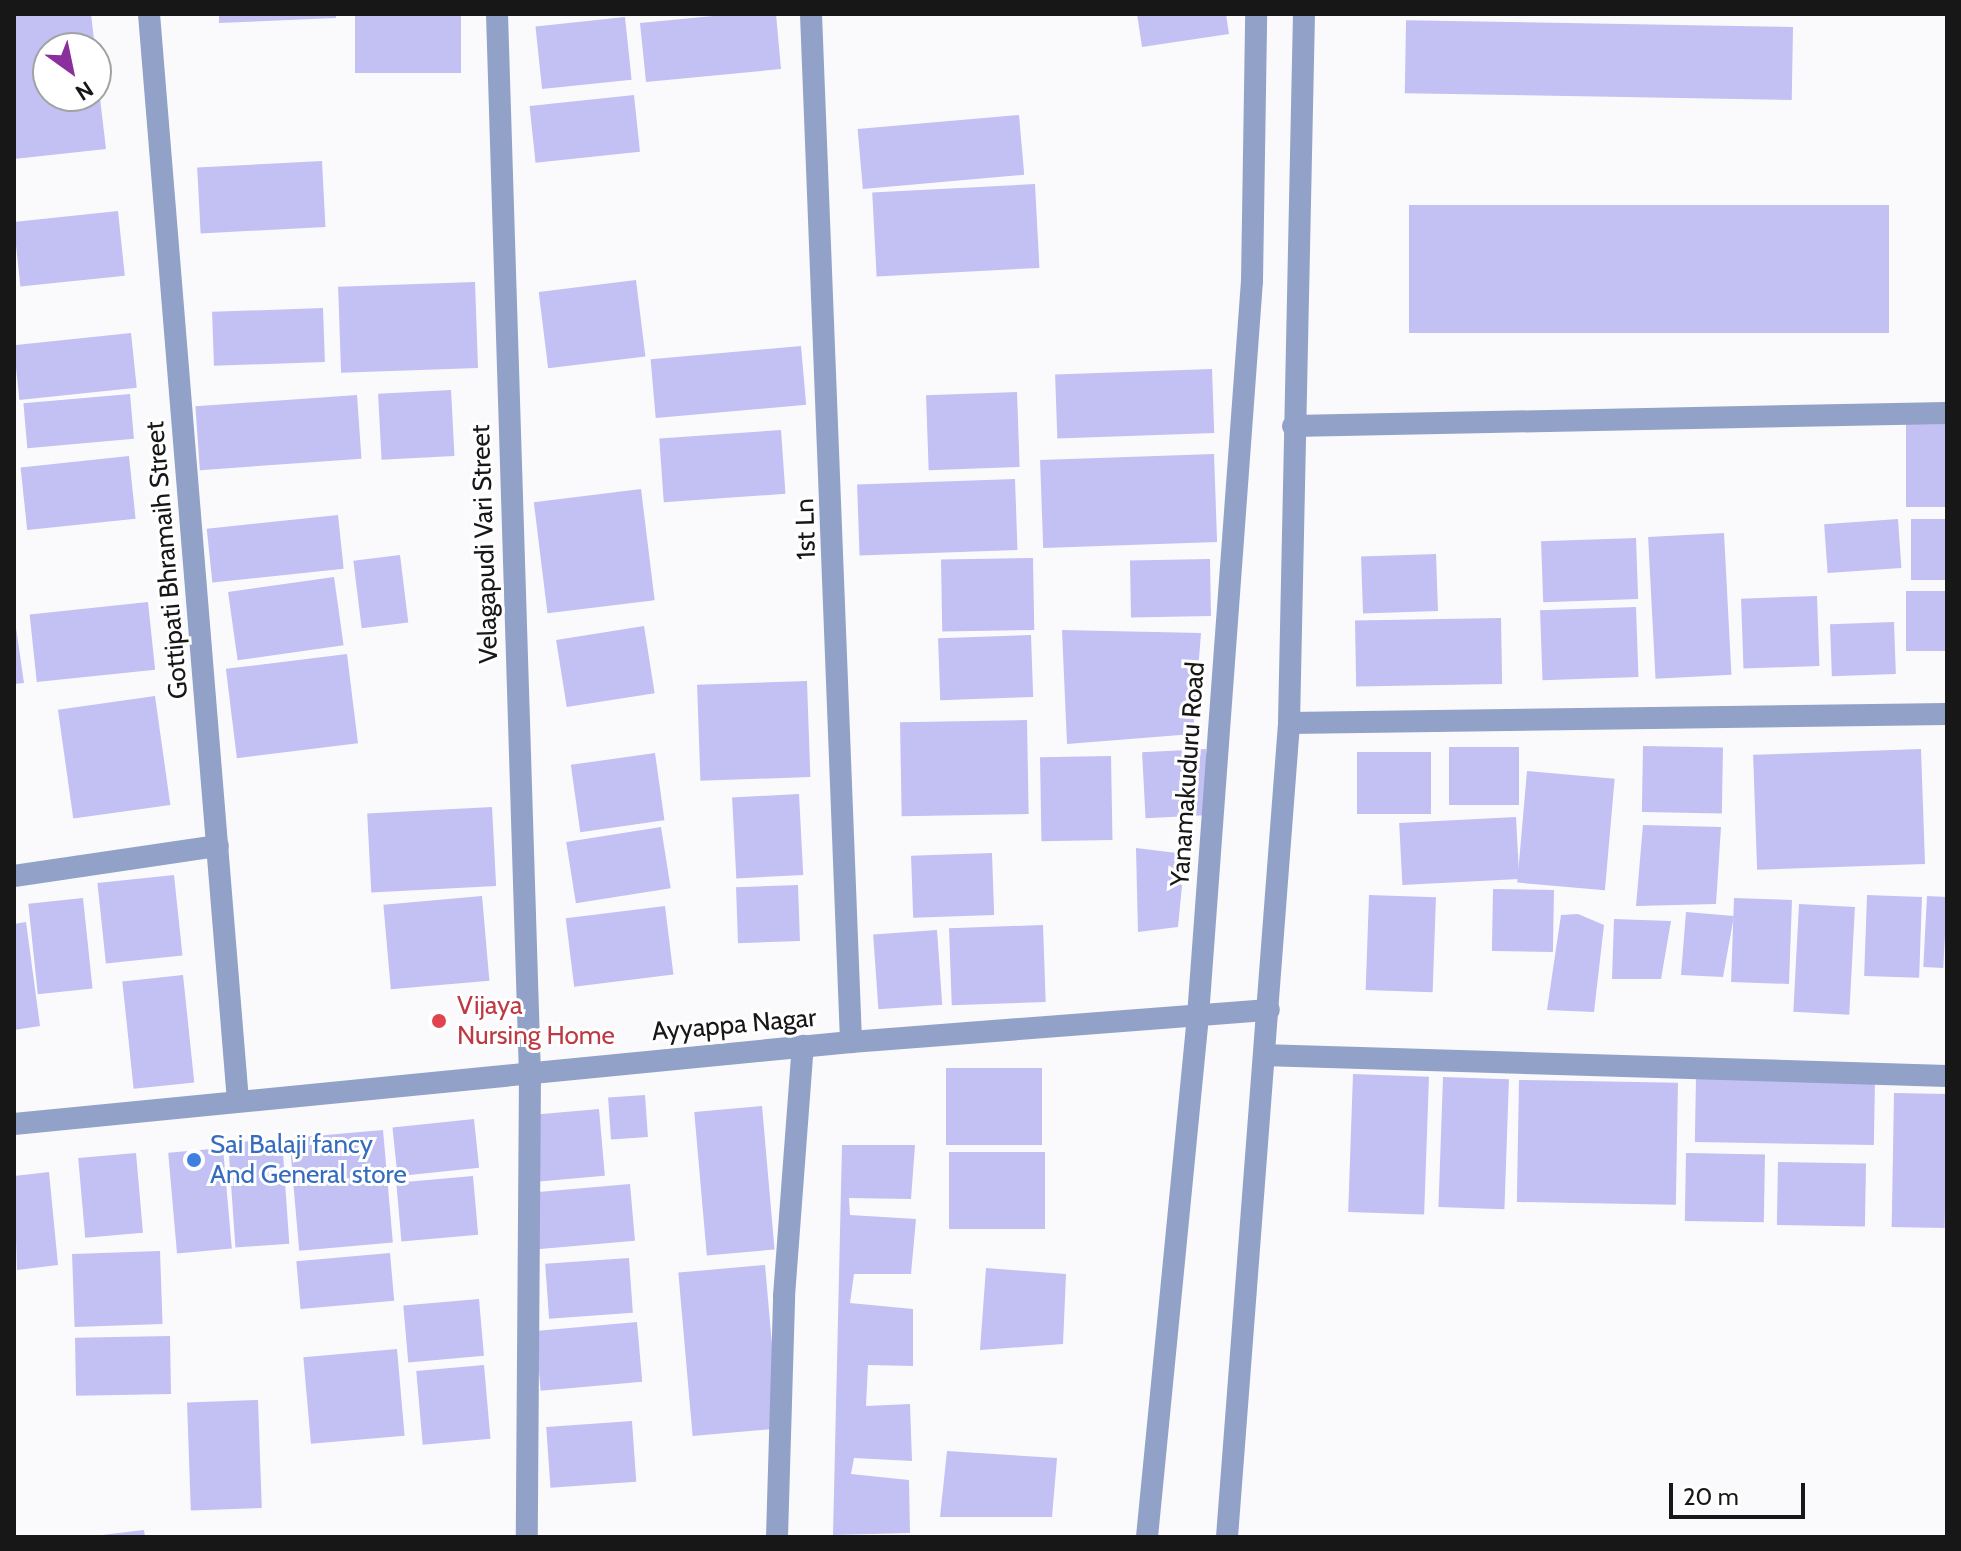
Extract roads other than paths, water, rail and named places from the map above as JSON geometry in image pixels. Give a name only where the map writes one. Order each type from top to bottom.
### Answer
[{"type":"street","name":"Gottipati Bhramaih Street","points":[[149,14],[238,1101]]},
{"type":"street","name":"Velagapudi Vari Street","points":[[497,14],[530,1073],[527,1537]]},
{"type":"street","name":"1st Ln","points":[[811,14],[851,1042]]},
{"type":"street","name":"Yanamakuduru Road","points":[[1147,1537],[1198,1016],[1252,281],[1256,14]]},
{"type":"street","points":[[1227,1537],[1289,723],[1304,14]]},
{"type":"street","points":[[1293,426],[1947,413]]},
{"type":"street","points":[[1289,723],[1947,714]]},
{"type":"street","points":[[14,876],[218,846]]},
{"type":"street","name":"Ayyappa Nagar","points":[[14,1124],[803,1046],[1269,1010]]},
{"type":"street","points":[[777,1537],[784,1296],[803,1046]]},
{"type":"street","points":[[1265,1055],[1947,1076]]},
{"type":"place","name":"Vijaya Nursing Home","points":[[439,1021]]},
{"type":"place","name":"Sai Balaji fancy And General store","points":[[194,1160]]}]
